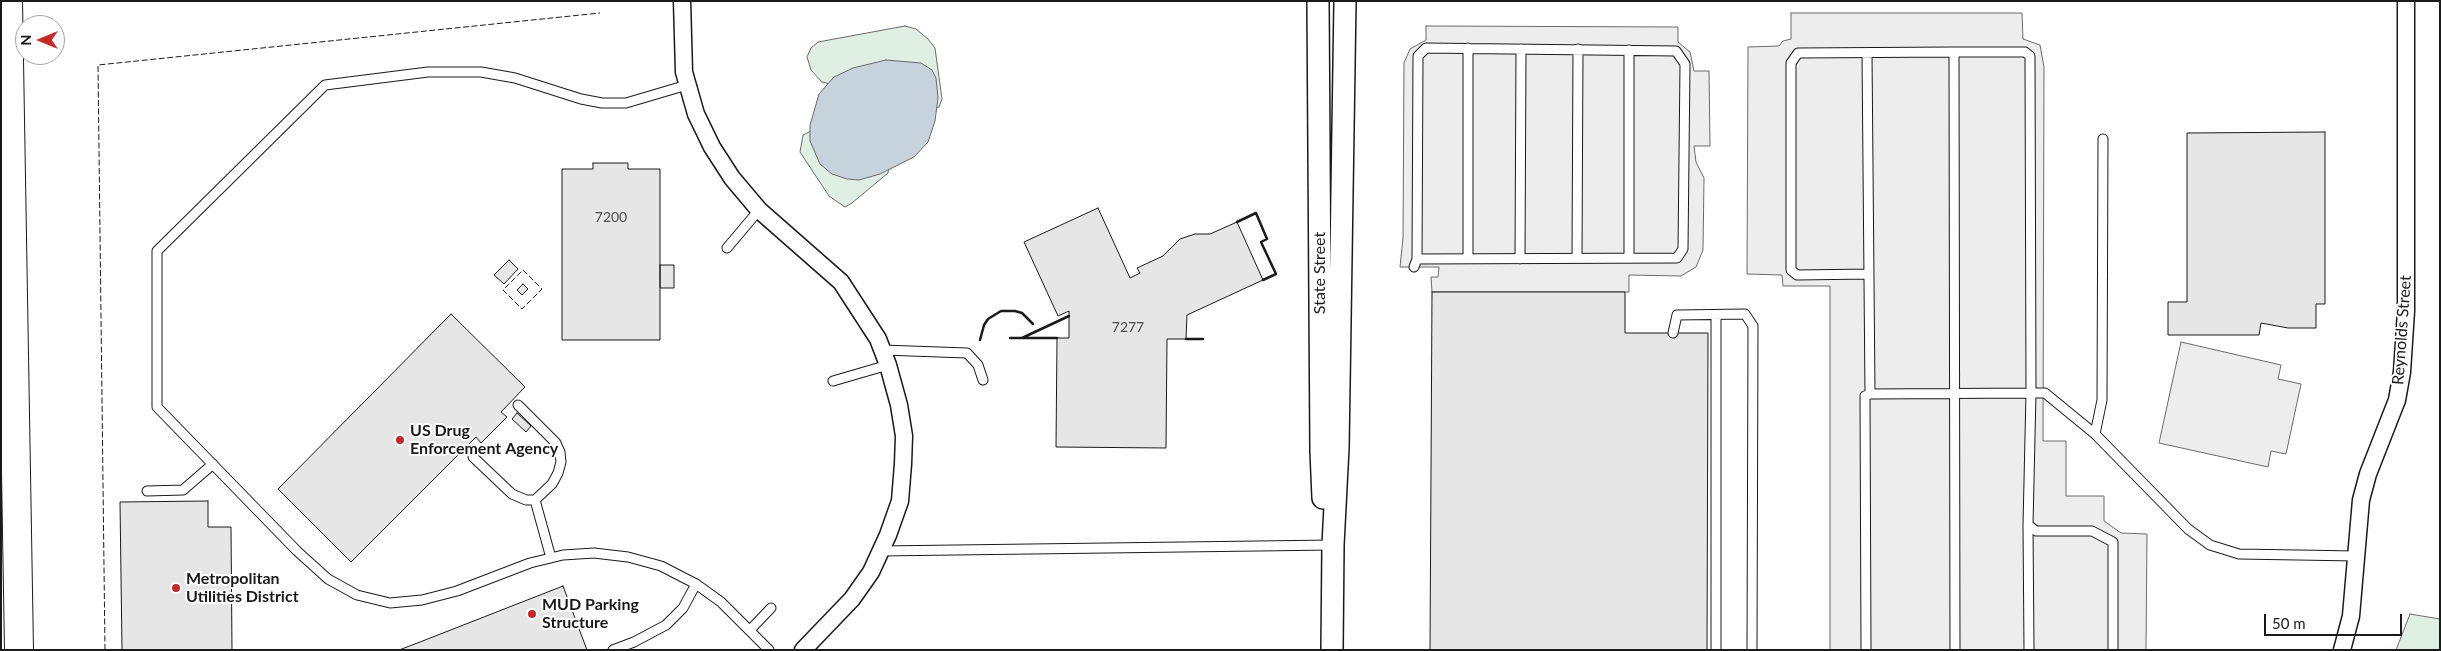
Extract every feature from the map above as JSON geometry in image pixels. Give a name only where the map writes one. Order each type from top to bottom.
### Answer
[{"type":"highway","points":[[8,1],[19,650]]},
{"type":"street","points":[[682,1],[684,72],[696,114],[712,148],[732,178],[759,210],[841,282],[878,339],[888,365],[904,436],[900,501],[880,551],[870,572],[852,599],[803,650]]},
{"type":"street","name":"State Street","points":[[1318,1],[1321,451],[1323,499],[1332,545]]},
{"type":"street","name":"State Street","points":[[1332,650],[1332,545],[1338,448],[1345,1]]},
{"type":"street","name":"Reynolds Street","points":[[2342,650],[2351,616],[2361,500],[2368,474],[2397,400],[2403,363],[2406,311],[2406,1]]},
{"type":"lane","points":[[1426,48],[1521,49],[1676,51],[1684,64],[1683,249],[1677,258],[1468,259],[1416,263],[1418,56],[1426,48]]},
{"type":"lane","points":[[1468,48],[1468,259]]},
{"type":"lane","points":[[1520,259],[1521,49]]},
{"type":"lane","points":[[1577,258],[1578,49]]},
{"type":"lane","points":[[1628,258],[1629,50]]},
{"type":"lane","points":[[1954,52],[1955,650]]},
{"type":"lane","points":[[1868,274],[1797,275],[1791,270],[1791,63],[1798,53],[2025,52],[2030,56],[2031,393],[2028,525],[2029,650]]},
{"type":"lane","points":[[1867,53],[1870,394]]},
{"type":"lane","points":[[688,85],[626,103],[602,103],[581,100],[515,78],[481,72],[428,72],[325,85],[157,251],[157,407],[304,557],[328,579],[357,595],[390,603],[422,600],[457,591],[530,563],[551,558],[594,553],[628,557],[660,566],[696,584],[721,602],[769,650]]},
{"type":"lane","points":[[2095,434],[2102,400],[2103,139]]},
{"type":"lane","points":[[727,248],[759,210]]},
{"type":"lane","points":[[1673,333],[1677,315],[1745,314],[1753,326],[1752,650]]},
{"type":"lane","points":[[1716,315],[1716,650]]},
{"type":"lane","points":[[882,350],[967,353],[978,365],[983,380]]},
{"type":"lane","points":[[833,380],[888,365]]},
{"type":"lane","points":[[1866,650],[1865,396],[1870,394],[2046,393],[2095,434],[2188,529],[2218,548],[2239,554],[2356,556]]},
{"type":"lane","points":[[474,457],[512,494],[526,500],[535,500],[552,484],[561,462],[560,452],[556,443],[518,405]]},
{"type":"lane","points":[[146,491],[183,490],[213,464]]},
{"type":"lane","points":[[535,500],[551,558]]},
{"type":"lane","points":[[2028,525],[2036,531],[2092,531],[2114,542],[2113,650]]},
{"type":"lane","points":[[880,551],[1332,545]]},
{"type":"lane","points":[[613,650],[634,642],[666,625],[683,608],[696,584]]},
{"type":"lane","points":[[750,630],[771,608]]},
{"type":"green space","points":[[905,26],[916,29],[935,48],[942,99],[939,107],[932,109],[822,82],[811,70],[807,57],[811,48],[818,42]]},
{"type":"green space","points":[[815,129],[890,163],[888,173],[845,207],[829,196],[800,152],[803,135]]},
{"type":"green space","points":[[2410,614],[2440,619],[2440,650],[2396,650]]},
{"type":"shaded area","points":[[1791,13],[2022,13],[2023,39],[2040,45],[2044,67],[2043,441],[2066,441],[2066,496],[2104,496],[2104,521],[2121,533],[2147,534],[2146,650],[1830,650],[1830,286],[1783,286],[1782,275],[1747,274],[1748,47],[1779,46],[1783,41],[1791,39]]},
{"type":"shaded area","points":[[1426,26],[1678,27],[1678,42],[1690,52],[1694,71],[1709,71],[1710,146],[1694,146],[1696,162],[1704,178],[1703,250],[1696,267],[1681,276],[1629,275],[1629,292],[1432,292],[1431,277],[1438,277],[1439,267],[1400,267],[1403,238],[1404,63],[1410,49],[1426,40]]},
{"type":"shaded area","points":[[886,60],[921,63],[932,70],[936,78],[938,98],[935,121],[928,142],[914,157],[880,174],[859,180],[847,179],[832,174],[820,164],[810,141],[810,125],[819,94],[834,77],[853,68]]},
{"type":"shaded area","points":[[2181,342],[2281,365],[2278,379],[2301,384],[2286,454],[2271,451],[2268,467],[2159,443]]},
{"type":"building","points":[[2325,132],[2325,304],[2316,304],[2316,328],[2288,328],[2261,323],[2259,335],[2168,335],[2168,302],[2187,302],[2187,133]]},
{"type":"building","points":[[593,163],[628,163],[628,169],[660,169],[660,340],[562,340],[562,169],[593,169]]},
{"type":"building","points":[[1098,208],[1130,278],[1140,273],[1137,268],[1163,256],[1180,239],[1195,234],[1210,234],[1237,222],[1263,280],[1187,315],[1186,339],[1167,339],[1166,448],[1056,447],[1057,338],[1069,338],[1069,311],[1058,316],[1024,242]]},
{"type":"building","points":[[509,260],[518,269],[504,284],[494,275]]},
{"type":"building","points":[[660,265],[674,265],[674,288],[660,288]]},
{"type":"building","points":[[523,284],[528,289],[522,295],[517,290]]},
{"type":"building","points":[[1432,292],[1625,292],[1625,333],[1708,333],[1707,650],[1430,650]]},
{"type":"building","name":"US Drug Enforcement Agency","points":[[451,314],[525,387],[501,412],[507,417],[481,443],[476,437],[351,562],[278,489]]},
{"type":"building","points":[[517,413],[531,426],[526,432],[512,419]]},
{"type":"building","name":"Metropolitan Utilities District","points":[[208,501],[208,527],[231,527],[232,650],[122,650],[120,502]]},
{"type":"building","name":"MUD Parking Structure","points":[[563,586],[587,650],[399,650],[420,642]]},
{"type":"fence","points":[[105,650],[98,65],[600,13]]},
{"type":"fence","points":[[523,270],[542,289],[522,309],[503,290],[523,270]]},
{"type":"wall","points":[[1237,222],[1256,213],[1267,239],[1261,242],[1276,274],[1263,280]]},
{"type":"wall","points":[[980,340],[984,325],[988,319],[1001,311],[1022,313],[1033,324]]},
{"type":"wall","points":[[1022,338],[1069,316]]},
{"type":"wall","points":[[1010,338],[1057,338]]},
{"type":"wall","points":[[1186,339],[1203,339]]},
{"type":"place","name":"US Drug Enforcement Agency","points":[[400,440]]},
{"type":"place","name":"Metropolitan Utilities District","points":[[176,588]]},
{"type":"place","name":"MUD Parking Structure","points":[[532,614]]}]
